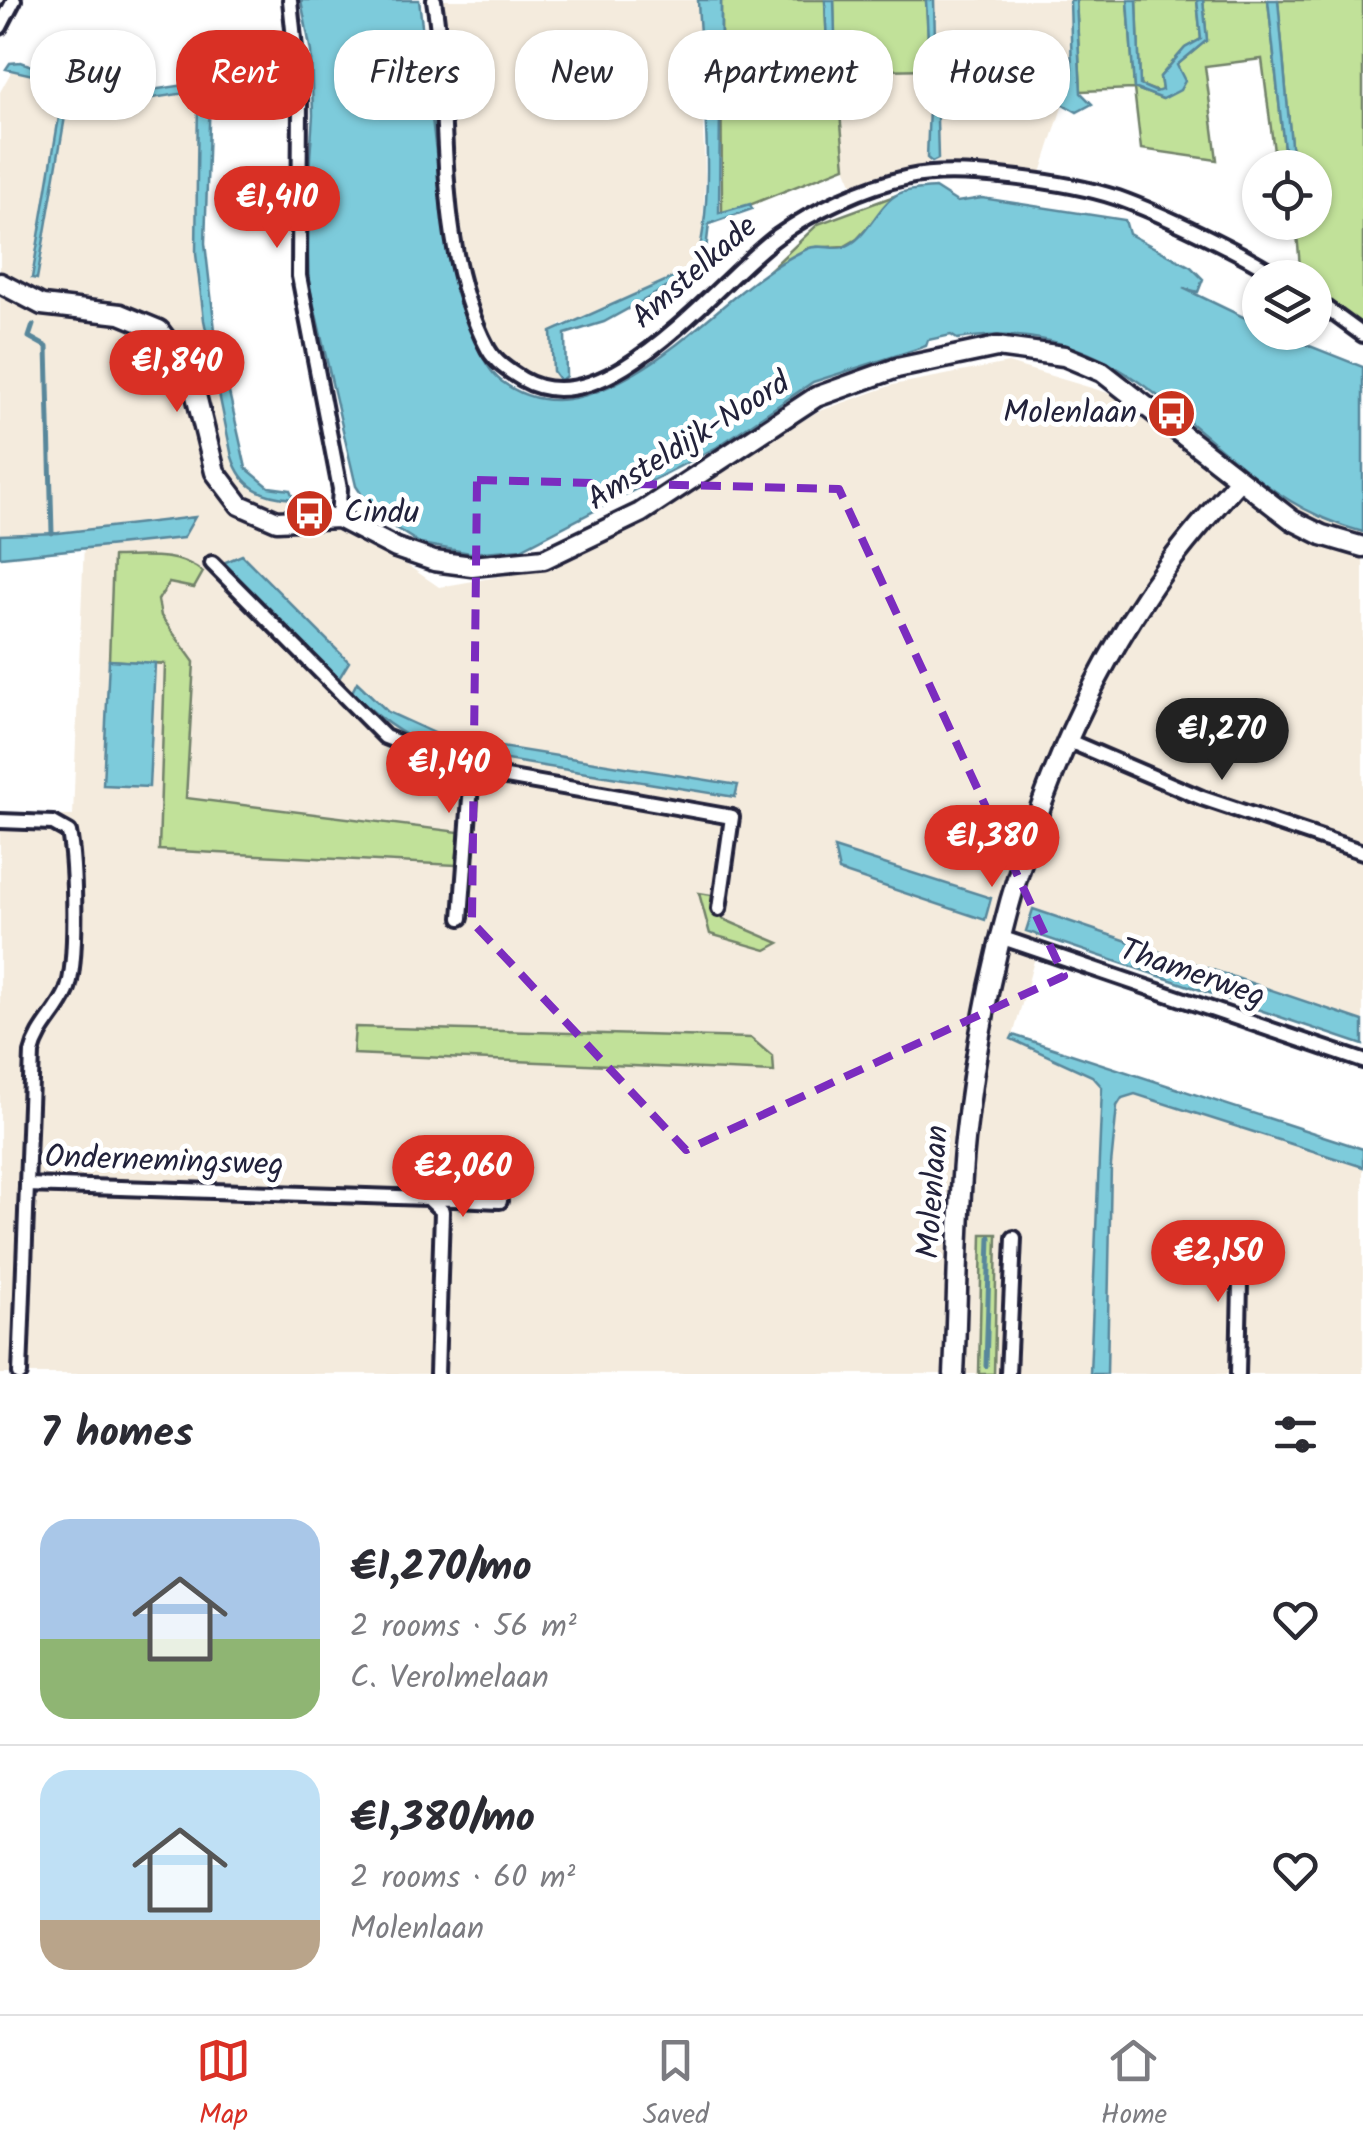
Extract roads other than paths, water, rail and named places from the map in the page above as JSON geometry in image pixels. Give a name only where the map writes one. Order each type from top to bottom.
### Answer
[{"type":"street","points":[[0,26],[14,0]]},
{"type":"street","points":[[0,283],[42,305],[120,314],[159,330],[190,371],[215,472],[231,496],[277,521],[338,518],[340,489],[299,276],[300,98],[290,0]]},
{"type":"street","name":"Amstelkade","points":[[434,0],[456,246],[467,298],[490,353],[533,385],[560,387],[587,382],[624,367],[659,346],[775,238],[798,222],[870,190],[921,175],[1010,178],[1114,197],[1245,260]]},
{"type":"street","points":[[1332,312],[1363,334]]},
{"type":"street","name":"Amsteldijk-Noord","points":[[338,518],[396,548],[434,561],[472,566],[544,559],[640,513],[816,397],[898,368],[997,348],[1064,356],[1102,372],[1292,520],[1363,547]]},
{"type":"street","name":"Molenlaan","points":[[954,1374],[965,1142],[984,1014],[1048,786],[1112,652],[1145,597],[1239,480]]},
{"type":"street","points":[[212,563],[385,736],[472,771],[732,817],[719,908]]},
{"type":"street","points":[[1069,741],[1202,798],[1363,852]]},
{"type":"street","points":[[462,918],[472,771]]},
{"type":"street","points":[[0,821],[53,824],[69,832],[73,852],[72,967],[68,988],[36,1037],[32,1053],[27,1185]]},
{"type":"street","name":"Thamerweg","points":[[1003,938],[1363,1061]]},
{"type":"street","name":"Ondernemingsweg","points":[[20,1374],[27,1185],[500,1200]]},
{"type":"street","points":[[428,1198],[442,1212],[437,1374]]},
{"type":"street","points":[[1238,1374],[1241,1237]]},
{"type":"street","points":[[1008,1374],[1014,1238]]},
{"type":"water","points":[[301,0],[419,0],[422,30],[334,30],[334,120],[433,120],[453,261],[466,314],[482,355],[501,381],[518,391],[535,398],[569,399],[619,382],[679,343],[784,261],[812,247],[844,247],[866,230],[898,194],[935,188],[957,202],[982,198],[1125,220],[1129,234],[1191,267],[1203,279],[1198,292],[1183,288],[1242,316],[1242,350],[1320,350],[1363,367],[1363,532],[1308,511],[1259,480],[1129,375],[1080,350],[1024,336],[957,339],[951,335],[813,382],[717,447],[521,549],[470,553],[421,544],[375,515],[356,486],[309,284],[306,216],[314,120],[314,30],[307,30]]},
{"type":"water","points":[[698,0],[721,0],[721,30],[700,30]]},
{"type":"water","points":[[825,0],[834,0],[835,30],[826,30]]},
{"type":"water","points":[[926,0],[934,0],[935,30],[927,30]]},
{"type":"water","points":[[1070,0],[1076,0],[1081,93],[1092,104],[1077,112],[1070,108]]},
{"type":"water","points":[[1128,0],[1137,0],[1140,85],[1156,92],[1162,90],[1160,77],[1185,48],[1201,39],[1197,0],[1203,0],[1207,40],[1177,65],[1185,81],[1180,90],[1163,99],[1134,88]]},
{"type":"water","points":[[1268,0],[1278,0],[1291,150],[1284,150]]},
{"type":"water","points":[[10,63],[30,65],[30,74],[6,69]]},
{"type":"water","points":[[176,86],[176,94],[156,97],[156,89]]},
{"type":"water","points":[[58,120],[64,120],[37,279],[32,278]]},
{"type":"water","points":[[198,120],[209,120],[205,243],[215,330],[246,468],[269,487],[290,490],[294,499],[255,489],[236,468],[204,320],[196,254]]},
{"type":"water","points":[[706,120],[720,120],[719,213],[750,204],[752,209],[709,224],[704,267],[604,322],[565,334],[566,376],[560,381],[553,371],[551,332],[694,268],[706,209]]},
{"type":"water","points":[[928,120],[937,120],[938,159],[932,162],[927,158]]},
{"type":"water","points":[[195,517],[183,538],[0,557],[0,535],[58,533]]},
{"type":"water","points":[[242,555],[349,662],[338,680],[221,564]]},
{"type":"water","points":[[109,660],[155,663],[149,787],[103,785]]},
{"type":"water","points":[[357,682],[388,712],[445,738],[738,785],[735,797],[432,748],[399,731],[371,709],[352,692]]},
{"type":"water","points":[[834,848],[991,898],[985,920],[839,871]]},
{"type":"water","points":[[1033,909],[1363,1021],[1363,1045],[1026,931]]},
{"type":"water","points":[[1013,1035],[1363,1149],[1363,1167],[1135,1094],[1122,1098],[1117,1106],[1111,1165],[1107,1374],[1090,1374],[1102,1087],[1092,1076],[1011,1039]]},
{"type":"waterway","points":[[33,325],[29,337],[47,347],[52,533]]},
{"type":"waterway","points":[[986,1366],[990,1237]]},
{"type":"place","name":"Molenlaan","points":[[1172,413]]},
{"type":"place","name":"Cindu","points":[[309,513]]}]
